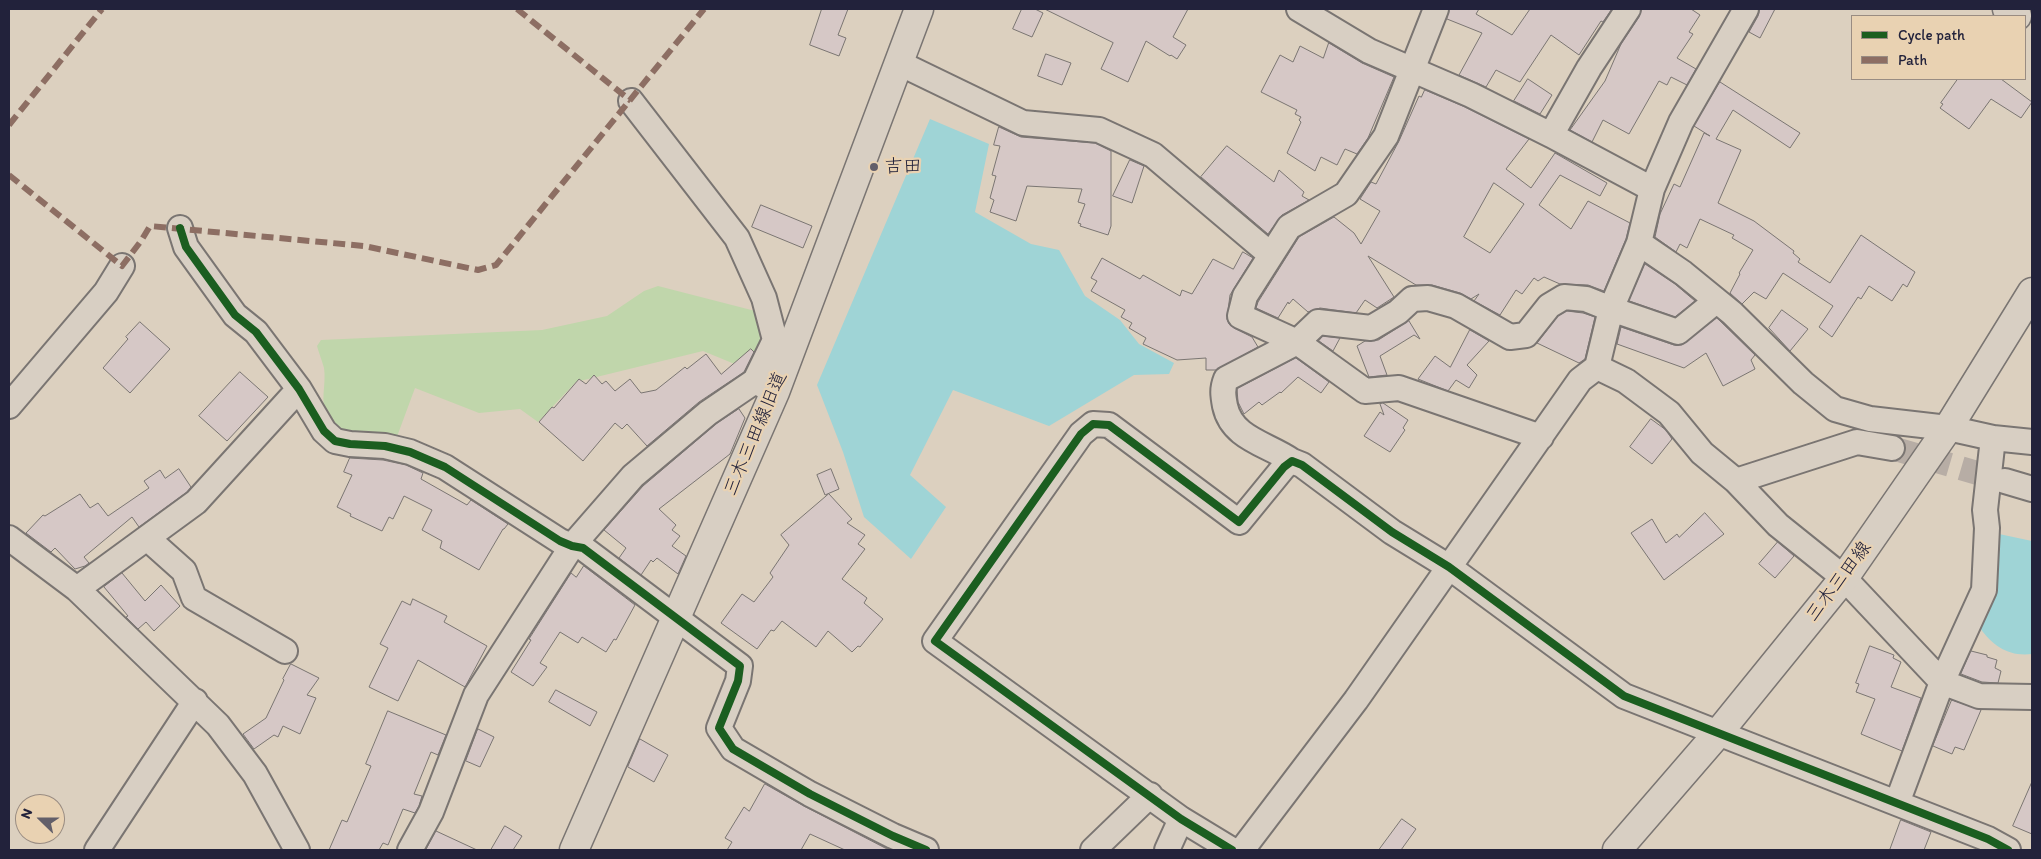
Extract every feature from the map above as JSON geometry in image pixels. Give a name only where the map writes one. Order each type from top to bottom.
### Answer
[{"type":"street","name":"三木三田線旧道","points":[[574,850],[677,618],[765,386],[899,63],[919,9]]},
{"type":"street","points":[[1299,9],[1369,51],[1471,95],[1551,134],[1652,189]]},
{"type":"street","points":[[1436,9],[1386,136],[1346,194],[1289,227],[1245,296],[1240,316],[1297,342],[1365,391],[1398,388],[1540,437]]},
{"type":"street","points":[[1551,134],[1589,68],[1628,9]]},
{"type":"street","points":[[1242,850],[1356,700],[1580,380],[1597,367],[1611,309],[1639,243],[1652,189],[1681,122],[1746,9]]},
{"type":"street","points":[[899,63],[1023,123],[1098,130],[1153,155],[1271,255]]},
{"type":"street","points":[[410,850],[431,812],[476,695],[572,546],[633,476],[708,412],[765,386],[775,340],[764,298],[737,238],[631,101]]},
{"type":"street","points":[[180,228],[186,247],[235,315],[256,332],[299,389],[324,432],[335,441],[385,446],[410,452],[445,467],[560,541],[584,548],[740,666],[738,682],[719,728],[733,748],[810,794],[893,836],[926,850]]},
{"type":"street","points":[[1639,243],[1683,273],[1732,313],[1803,383],[1835,409],[1870,419],[1948,428],[1993,438],[2032,442]]},
{"type":"street","points":[[9,406],[106,292],[122,266]]},
{"type":"street","name":"三木三田線","points":[[1617,850],[1719,732],[1844,578],[1948,428],[2032,292]]},
{"type":"street","points":[[1716,301],[1678,332],[1611,309],[1586,298],[1564,297],[1550,306],[1526,335],[1510,337],[1456,306],[1428,298],[1412,299],[1398,312],[1372,328],[1318,322],[1297,342],[1226,379],[1222,389],[1227,415],[1241,434],[1302,465],[1392,532],[1449,567],[1624,696],[1988,839],[2008,850]]},
{"type":"street","points":[[1597,367],[1626,380],[1668,413],[1702,453],[1736,481],[1778,525],[1844,578],[1942,682],[1979,696],[2032,697]]},
{"type":"street","points":[[77,590],[196,502],[299,389]]},
{"type":"street","points":[[1232,850],[1181,819],[936,641],[1082,434],[1092,424],[1109,425],[1240,522],[1284,467],[1292,461]]},
{"type":"street","points":[[1897,803],[1942,682],[1984,590],[1987,528],[1985,510],[1993,438]]},
{"type":"street","points":[[1736,481],[1857,442],[1892,448]]},
{"type":"street","points":[[2005,481],[2032,489]]},
{"type":"street","points":[[9,538],[77,590],[218,725],[255,774],[297,850]]},
{"type":"street","points":[[147,538],[184,571],[194,598],[285,651]]},
{"type":"street","points":[[97,850],[196,702]]},
{"type":"street","points":[[1093,850],[1150,795]]},
{"type":"street","points":[[1167,850],[1181,819]]},
{"type":"green space","points":[[658,286],[763,313],[767,336],[754,372],[703,351],[576,382],[538,422],[520,409],[479,413],[415,388],[395,442],[352,435],[333,425],[327,417],[324,408],[324,368],[317,346],[321,340],[542,330],[607,316],[644,291]]},
{"type":"water","points":[[930,119],[989,144],[975,212],[1031,244],[1059,250],[1085,296],[1120,320],[1139,344],[1174,363],[1169,374],[1134,375],[1049,426],[953,390],[910,475],[946,507],[911,559],[864,517],[843,452],[817,385]]},
{"type":"water","points":[[1999,534],[2032,541],[2032,654],[2016,654],[2002,649],[1990,640],[1980,628],[1995,591]]},
{"type":"building","points":[[822,9],[848,9],[838,35],[846,38],[839,56],[810,45]]},
{"type":"building","points":[[1022,9],[1035,9],[1043,13],[1032,37],[1013,29]]},
{"type":"building","points":[[1045,9],[1188,9],[1173,37],[1186,45],[1177,59],[1146,41],[1128,82],[1101,69],[1113,43]]},
{"type":"building","points":[[1449,9],[1479,9],[1476,14],[1512,35],[1530,9],[1612,9],[1603,22],[1601,21],[1579,55],[1551,35],[1520,82],[1496,70],[1486,87],[1459,75],[1482,33],[1447,19]]},
{"type":"building","points":[[1642,9],[1691,9],[1700,15],[1689,32],[1693,34],[1677,58],[1696,69],[1687,85],[1671,77],[1667,85],[1659,81],[1629,134],[1603,120],[1592,142],[1570,130],[1605,81],[1621,44],[1639,17]]},
{"type":"building","points":[[1760,9],[1775,9],[1760,38],[1749,32]]},
{"type":"building","points":[[1329,43],[1362,63],[1394,77],[1368,138],[1357,154],[1345,149],[1337,165],[1321,157],[1315,171],[1287,153],[1301,122],[1299,120],[1301,117],[1295,114],[1297,110],[1261,92],[1280,55],[1293,62],[1300,46],[1323,58]]},
{"type":"building","points":[[1046,54],[1071,63],[1062,85],[1038,76]]},
{"type":"building","points":[[1528,79],[1552,95],[1540,114],[1514,101]]},
{"type":"building","points":[[1957,80],[2002,80],[2032,102],[2021,118],[1991,99],[1969,129],[1940,108],[1943,104],[1941,103]]},
{"type":"building","points":[[1720,82],[1800,133],[1790,148],[1733,110],[1716,139],[1741,150],[1718,203],[1754,221],[1794,251],[1793,253],[1800,259],[1798,262],[1830,283],[1861,235],[1915,272],[1907,287],[1903,284],[1892,301],[1869,286],[1861,299],[1858,297],[1832,337],[1819,327],[1833,306],[1783,273],[1766,299],[1754,292],[1742,304],[1730,293],[1753,250],[1732,238],[1734,235],[1700,219],[1687,248],[1680,244],[1676,252],[1655,237],[1660,214],[1674,184],[1680,187],[1704,133],[1710,136],[1694,126]]},
{"type":"building","points":[[1425,90],[1465,107],[1529,139],[1506,169],[1531,188],[1555,153],[1607,183],[1600,196],[1560,175],[1539,205],[1571,229],[1588,201],[1630,223],[1626,239],[1604,291],[1588,285],[1560,284],[1544,277],[1538,281],[1534,278],[1522,294],[1516,290],[1500,315],[1474,301],[1479,294],[1471,299],[1460,293],[1432,285],[1416,285],[1368,256],[1394,297],[1377,308],[1365,300],[1356,313],[1320,308],[1308,312],[1293,299],[1289,304],[1288,302],[1278,318],[1256,308],[1299,237],[1334,217],[1354,233],[1361,244],[1380,211],[1360,199],[1371,182],[1376,184],[1399,141],[1419,96],[1421,97]],"holes":[[[1494,183],[1524,204],[1490,253],[1464,237]]]},
{"type":"building","points":[[999,127],[1021,137],[1095,143],[1111,151],[1111,226],[1108,235],[1080,226],[1081,224],[1078,223],[1085,204],[1078,202],[1082,189],[1027,186],[1016,221],[990,212],[994,200],[990,198],[996,176],[992,175],[1000,146],[994,145]]},
{"type":"building","points":[[1227,146],[1274,182],[1279,170],[1304,192],[1302,196],[1309,200],[1282,215],[1268,234],[1201,177]]},
{"type":"building","points":[[1130,160],[1144,166],[1132,203],[1113,196]]},
{"type":"building","points":[[761,205],[812,226],[803,248],[752,227]]},
{"type":"building","points":[[1243,252],[1253,258],[1230,295],[1227,319],[1234,328],[1252,337],[1258,347],[1217,370],[1206,370],[1206,358],[1177,360],[1143,344],[1146,338],[1129,328],[1132,323],[1121,317],[1125,310],[1091,291],[1097,281],[1091,278],[1102,258],[1140,279],[1143,275],[1180,296],[1182,290],[1192,294],[1213,259],[1233,269]]},
{"type":"building","points":[[1645,264],[1675,284],[1695,301],[1675,317],[1629,301]]},
{"type":"building","points":[[1782,310],[1808,329],[1790,351],[1769,328]]},
{"type":"building","points":[[1567,311],[1595,317],[1585,359],[1579,363],[1537,343],[1558,316]]},
{"type":"building","points":[[1717,318],[1755,355],[1751,360],[1755,369],[1723,386],[1706,353],[1684,368],[1617,344],[1621,327],[1674,345],[1681,345]]},
{"type":"building","points":[[1409,321],[1420,339],[1414,335],[1380,356],[1387,375],[1369,377],[1357,346],[1365,341],[1378,340]]},
{"type":"building","points":[[140,322],[170,349],[130,393],[103,368],[128,339],[126,337]]},
{"type":"building","points":[[1470,330],[1489,341],[1467,365],[1477,375],[1469,388],[1456,380],[1448,391],[1418,379],[1435,356],[1450,367]]},
{"type":"building","points":[[1323,336],[1340,338],[1333,351],[1319,341]]},
{"type":"building","points":[[751,349],[754,352],[744,372],[699,402],[647,446],[627,424],[622,429],[615,423],[583,461],[539,422],[579,379],[586,384],[594,375],[602,384],[606,381],[615,391],[630,379],[641,393],[656,390],[685,367],[687,369],[706,354],[721,374]]},
{"type":"building","points":[[1296,358],[1329,382],[1321,393],[1298,377],[1281,393],[1262,405],[1259,402],[1244,414],[1238,402],[1237,389]]},
{"type":"building","points":[[240,372],[268,397],[227,441],[199,416]]},
{"type":"building","points":[[1383,403],[1408,420],[1403,428],[1405,430],[1390,452],[1364,436],[1380,412],[1384,415],[1380,404]]},
{"type":"building","points":[[739,409],[745,418],[730,454],[659,509],[676,525],[672,530],[680,536],[672,546],[686,556],[678,574],[657,558],[653,562],[651,560],[641,575],[619,558],[626,548],[604,530],[643,486],[716,424]]},
{"type":"building","points":[[1651,419],[1666,430],[1672,439],[1652,464],[1630,447]]},
{"type":"building","points":[[350,458],[383,460],[406,465],[423,473],[421,479],[467,505],[471,500],[508,524],[503,529],[479,570],[440,548],[442,541],[422,530],[432,510],[404,496],[393,519],[389,517],[382,531],[350,516],[351,514],[337,507],[352,475],[344,472]]},
{"type":"building","points":[[179,469],[191,487],[187,492],[139,527],[132,517],[84,557],[89,563],[85,566],[75,569],[55,548],[51,552],[26,533],[43,515],[45,516],[80,494],[90,508],[98,503],[108,516],[149,488],[144,481],[160,470],[165,478]]},
{"type":"building","points":[[831,469],[839,489],[825,495],[817,475]]},
{"type":"building","points":[[829,494],[852,519],[847,523],[865,535],[858,544],[865,549],[842,579],[867,598],[864,603],[883,619],[860,647],[858,646],[852,652],[828,631],[816,647],[782,621],[774,631],[771,630],[757,649],[721,623],[742,594],[754,602],[773,577],[770,573],[789,545],[781,535]]},
{"type":"building","points":[[1705,513],[1724,534],[1664,580],[1631,533],[1652,519],[1666,543],[1677,534],[1679,537]]},
{"type":"building","points":[[1778,542],[1794,556],[1775,578],[1759,564]]},
{"type":"building","points":[[584,566],[635,605],[616,640],[614,639],[606,652],[582,637],[578,643],[560,632],[540,663],[547,667],[533,686],[511,672],[531,640],[529,639],[571,573],[576,577]]},
{"type":"building","points":[[122,573],[145,601],[161,585],[180,606],[154,631],[146,622],[138,629],[126,617],[128,616],[104,587]]},
{"type":"building","points":[[413,599],[447,616],[444,622],[487,646],[465,687],[418,660],[398,701],[369,687],[388,648],[380,644],[402,601],[410,605]]},
{"type":"building","points":[[1870,646],[1894,655],[1893,658],[1901,662],[1891,687],[1921,698],[1902,751],[1861,734],[1875,699],[1856,692],[1859,684],[1856,683]]},
{"type":"building","points":[[1971,651],[1997,660],[1995,668],[2001,671],[1998,683],[1982,682],[1961,674]]},
{"type":"building","points":[[291,664],[319,678],[307,695],[316,698],[300,734],[283,726],[278,737],[274,735],[254,749],[243,734],[266,718]]},
{"type":"building","points":[[556,690],[597,712],[590,726],[549,702]]},
{"type":"building","points":[[1952,700],[1981,710],[1964,750],[1955,747],[1952,754],[1933,746]]},
{"type":"building","points":[[388,711],[446,735],[438,755],[431,752],[414,794],[422,796],[419,806],[415,813],[403,809],[388,845],[383,843],[379,850],[329,850],[342,820],[347,822],[371,766],[366,764]]},
{"type":"building","points":[[478,729],[494,737],[480,767],[466,761]]},
{"type":"building","points":[[640,739],[668,755],[654,782],[628,767]]},
{"type":"building","points":[[2032,782],[2032,834],[2013,826]]},
{"type":"building","points":[[765,784],[889,850],[845,850],[810,834],[801,850],[727,850],[732,842],[725,838],[744,807],[749,811]]},
{"type":"building","points":[[1402,819],[1416,829],[1401,850],[1379,850]]},
{"type":"building","points":[[1901,820],[1931,832],[1924,850],[1890,850]]},
{"type":"building","points":[[505,826],[522,836],[513,850],[491,850]]},
{"type":"building","points":[[436,831],[477,850],[426,850]]},
{"type":"tunnel","points":[[1892,448],[2005,481]]},
{"type":"marked path","points":[[9,125],[102,9]]},
{"type":"marked path","points":[[517,9],[631,101]]},
{"type":"marked path","points":[[9,175],[122,266],[150,226],[364,246],[478,270],[496,265],[704,9]]},
{"type":"cycle path","points":[[180,228],[186,247],[235,315],[256,332],[299,389],[324,431],[335,441],[385,446],[410,452],[445,467],[560,541],[583,548],[740,666],[738,681],[719,728],[733,749],[810,794],[893,836],[926,850]]},
{"type":"cycle path","points":[[1232,850],[1181,819],[935,641],[1081,434],[1093,424],[1109,425],[1239,522],[1284,467],[1292,461],[1302,465],[1392,532],[1449,567],[1624,696],[1988,839],[2008,850]]},
{"type":"place","name":"吉田","points":[[874,167]]}]
